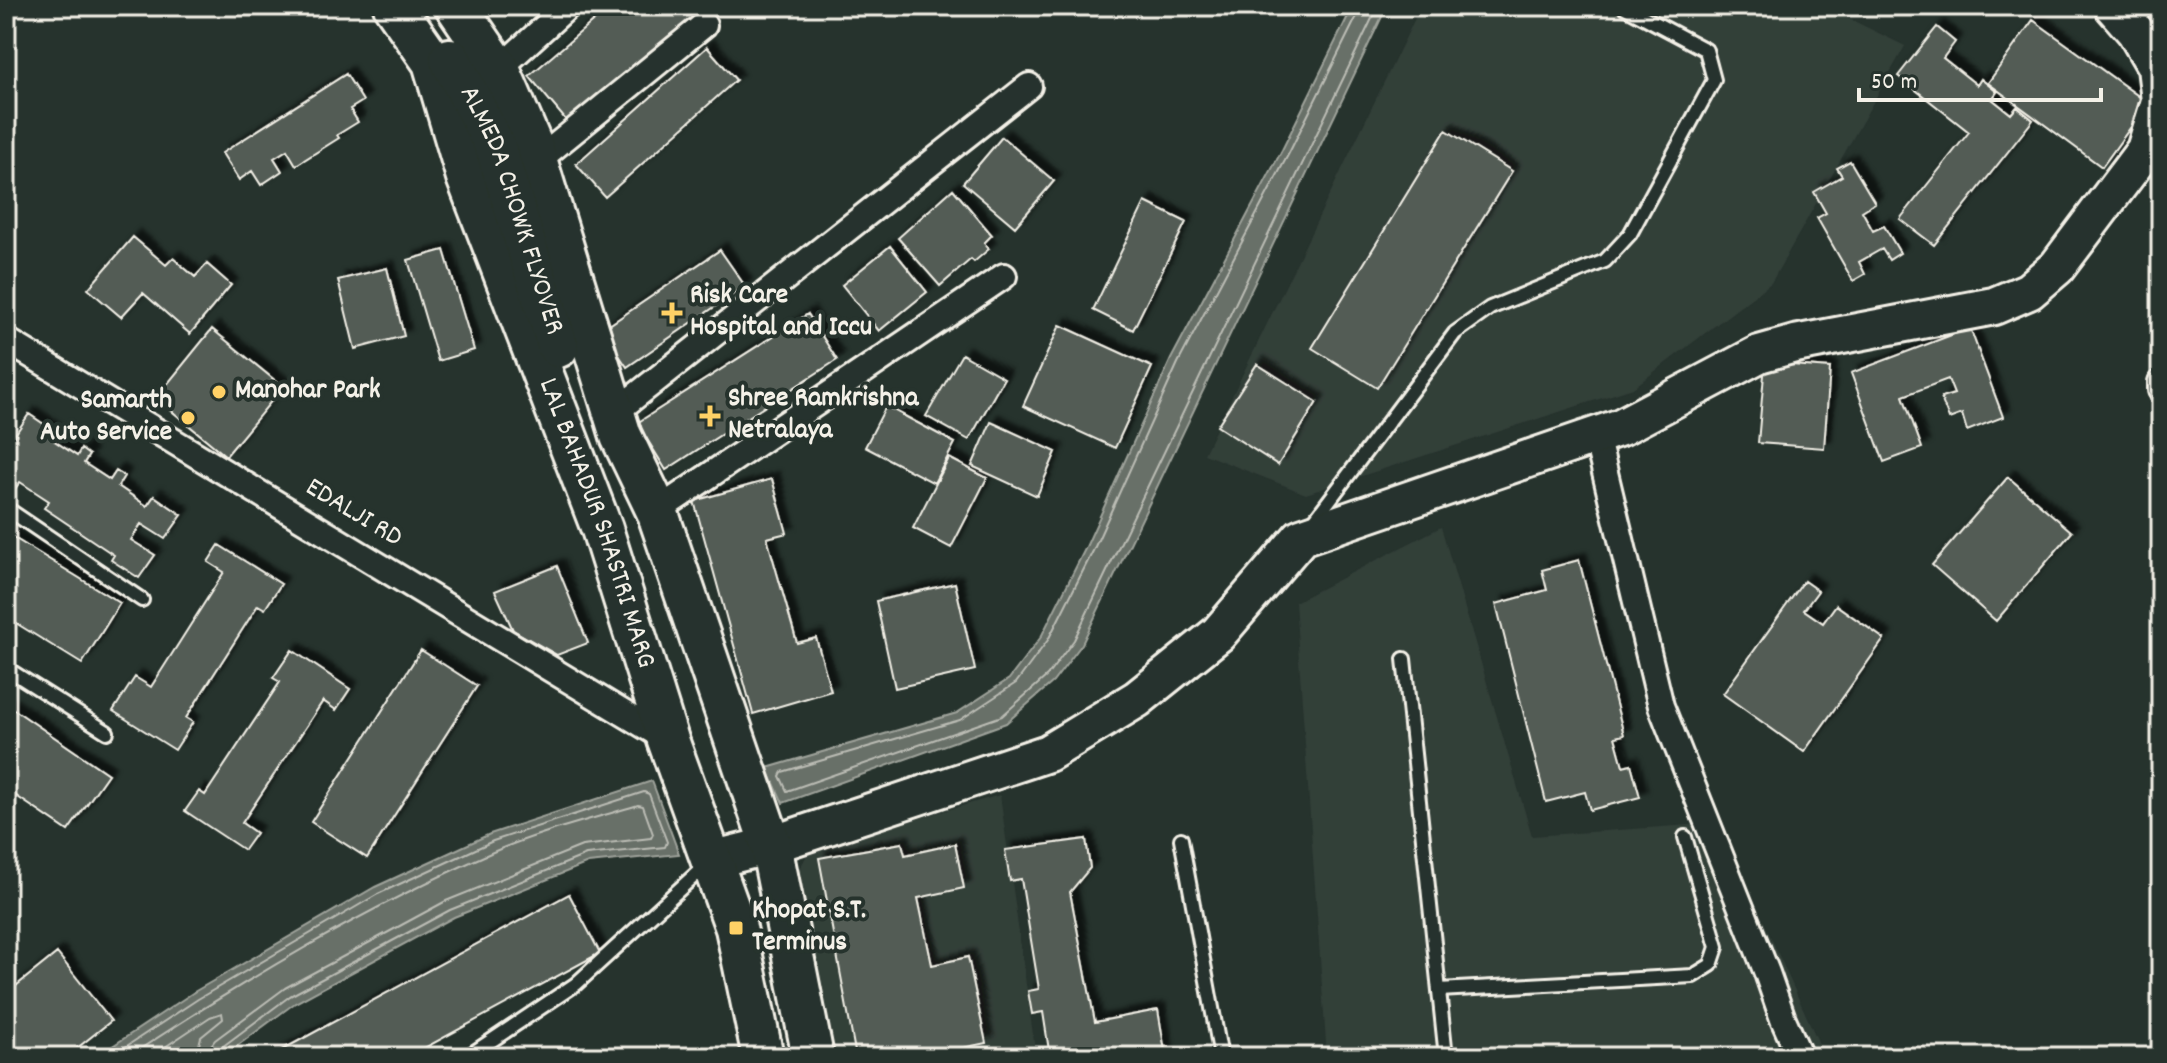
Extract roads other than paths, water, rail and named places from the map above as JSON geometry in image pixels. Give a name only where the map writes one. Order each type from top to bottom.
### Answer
[{"type":"main road","name":"LAL BAHADUR SHASTRI MARG","points":[[394,6],[433,62],[467,177],[602,529],[668,740],[736,928],[763,1057]]},
{"type":"main road","name":"ALMEDA CHOWK FLYOVER","points":[[418,6],[446,51],[495,146],[566,373],[610,467],[657,511]]},
{"type":"main road","name":"LAL BAHADUR SHASTRI MARG","points":[[456,6],[499,69],[536,162],[621,436],[657,511],[771,845],[813,1057]]},
{"type":"main road","points":[[602,529],[610,467]]},
{"type":"street","points":[[499,69],[568,6]]},
{"type":"street","points":[[711,860],[771,845],[1048,753],[1137,699],[1218,634],[1301,537],[1596,435],[1646,415],[1759,354],[1795,344],[1994,306],[2029,291],[2057,267],[2153,152],[2161,100],[2156,67],[2135,31],[2113,6]]},
{"type":"street","points":[[536,162],[704,25]]},
{"type":"street","points":[[614,413],[1029,86]]},
{"type":"street","points":[[657,511],[1004,276]]},
{"type":"street","name":"EDALJI RD","points":[[7,341],[668,740]]},
{"type":"street","points":[[2161,382],[2161,390]]},
{"type":"street","points":[[1596,435],[1661,706],[1800,1057]]},
{"type":"lane","points":[[1301,537],[1455,333],[1490,308],[1605,261],[1630,234],[1714,80],[1706,50],[1623,6]]},
{"type":"lane","points":[[6,508],[142,600]]},
{"type":"lane","points":[[1404,659],[1446,1057]]},
{"type":"lane","points":[[6,668],[107,732]]},
{"type":"lane","points":[[1439,990],[1693,976],[1711,965],[1717,947],[1685,837]]},
{"type":"lane","points":[[1181,839],[1221,1057]]},
{"type":"lane","points":[[467,1057],[576,984],[711,860]]},
{"type":"water","points":[[1353,6],[1387,6],[1082,644],[1053,682],[1006,723],[783,803],[767,768],[957,713],[1009,679],[1041,637],[1086,547],[1171,359],[1282,150]]},
{"type":"water","points":[[652,781],[679,854],[588,863],[454,917],[295,1003],[222,1057],[96,1057],[194,992],[375,887],[490,834]]},
{"type":"place","name":"Risk Care Hospital and Iccu","points":[[672,313]]},
{"type":"place","name":"Manohar Park","points":[[219,392]]},
{"type":"place","name":"Shree Ramkrishna Netralaya","points":[[710,416]]},
{"type":"place","name":"Samarth Auto Service","points":[[188,418]]},
{"type":"place","name":"Khopat S.T. Terminus","points":[[736,928]]}]
